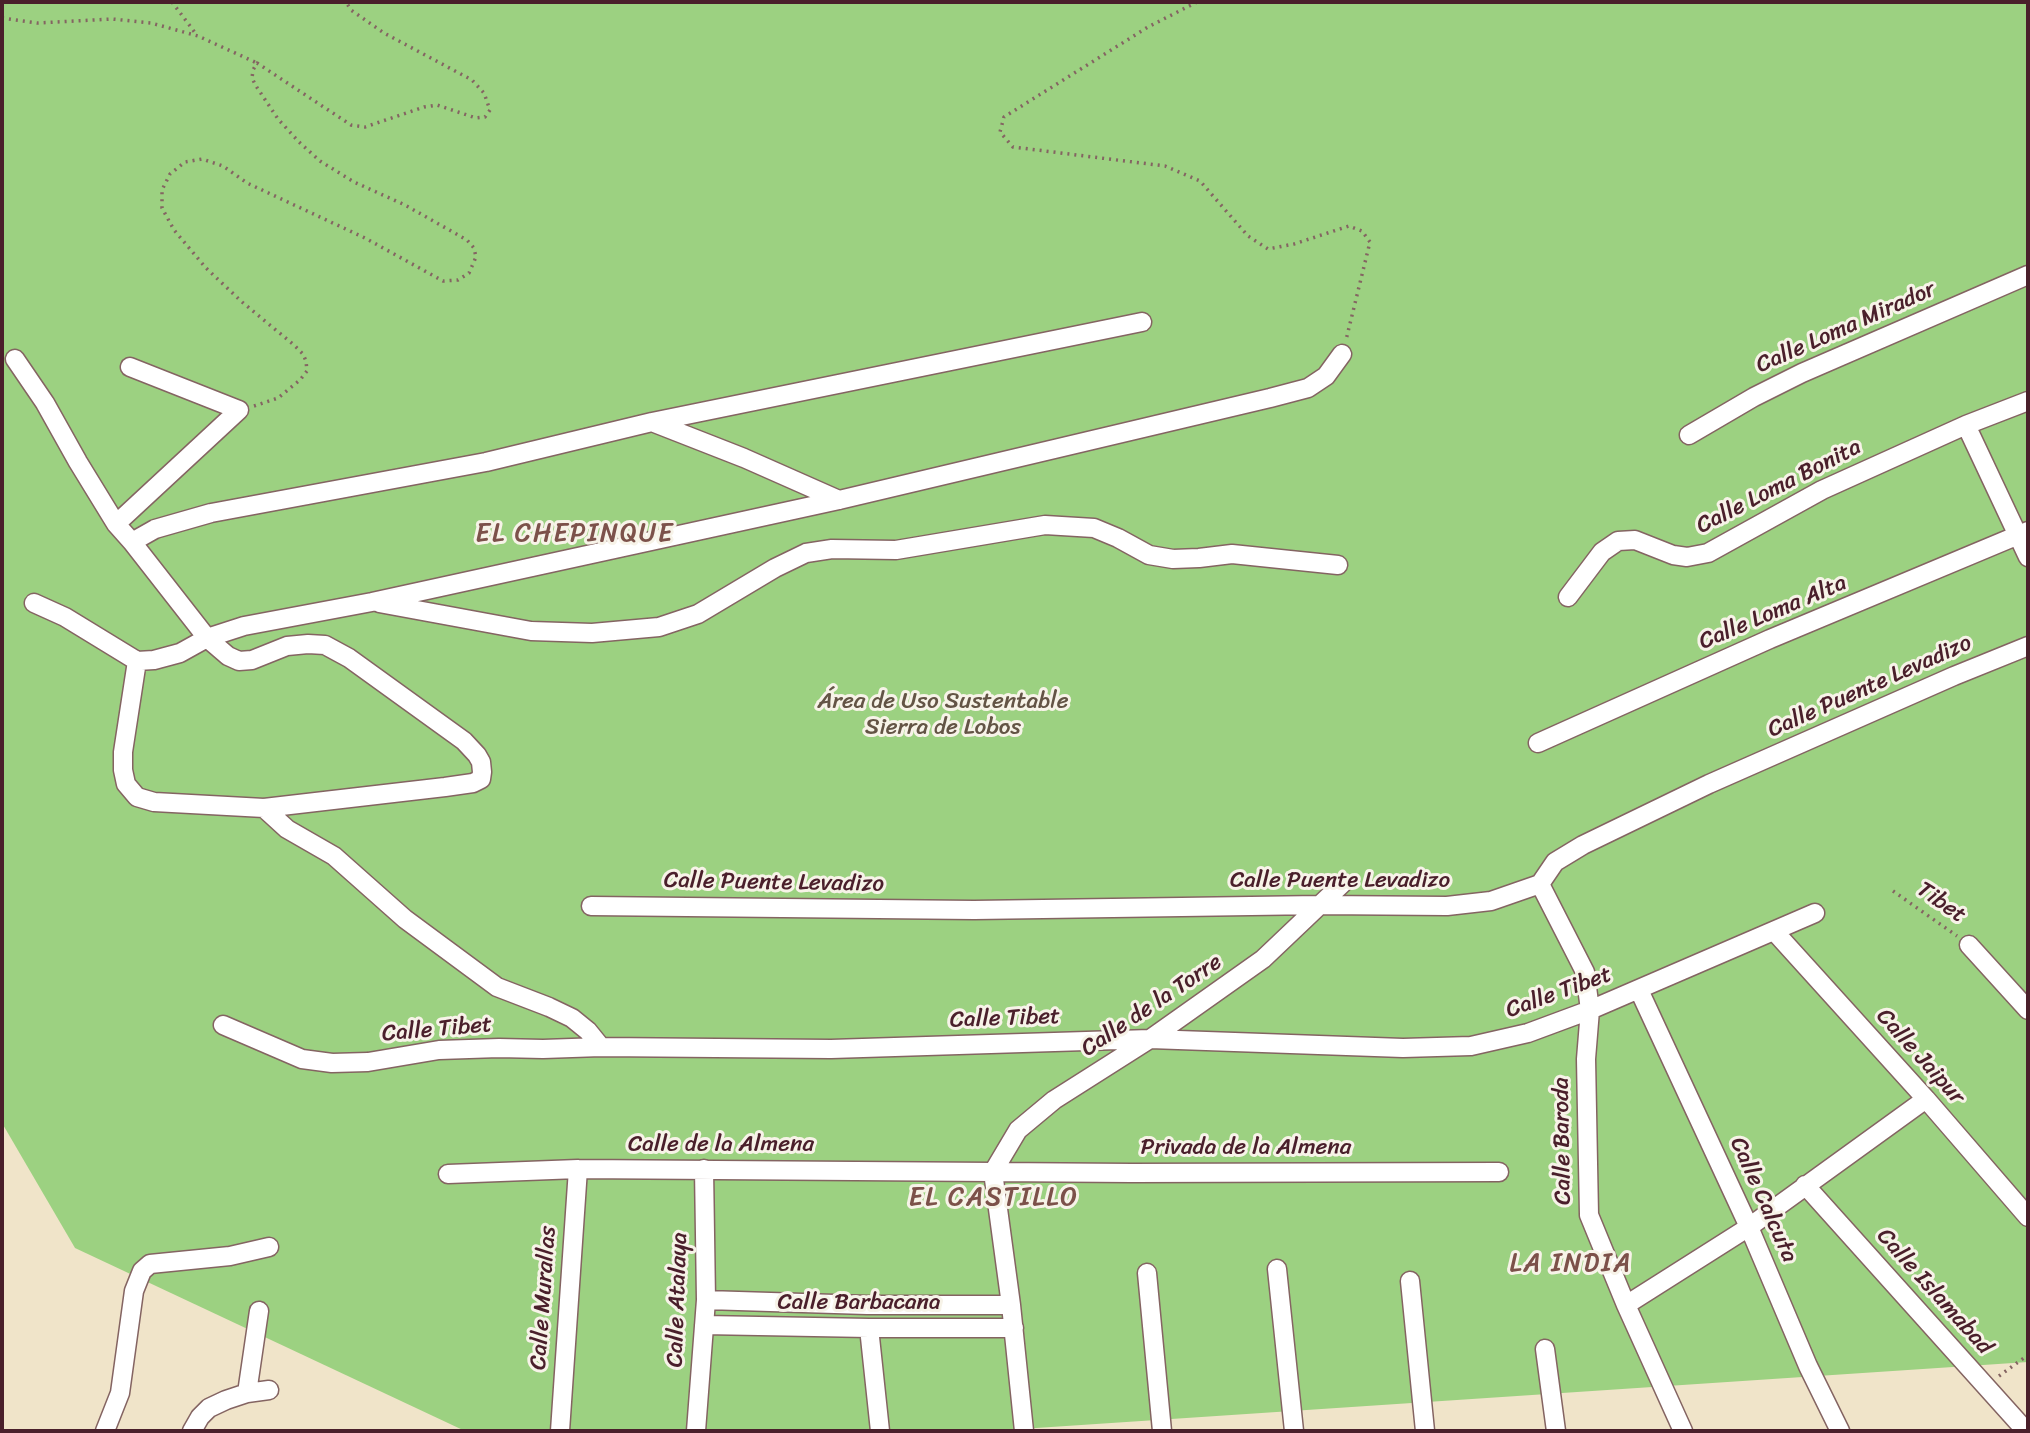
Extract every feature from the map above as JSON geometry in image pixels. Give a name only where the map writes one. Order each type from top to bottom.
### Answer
[{"type":"street","name":"Calle Loma Mirador","points":[[1689,435],[1802,373],[2028,275]]},
{"type":"street","points":[[132,542],[155,529],[211,513],[486,462],[652,422],[1142,321]]},
{"type":"street","points":[[34,603],[65,617],[136,661],[154,660],[180,653],[207,638],[244,626],[372,602],[839,500],[1308,388],[1326,376],[1342,354]]},
{"type":"street","points":[[15,359],[45,403],[116,524],[207,638],[228,656],[239,661],[272,654],[287,646],[325,645],[349,658],[464,741],[481,762],[481,779],[473,783],[264,808],[154,802],[137,797],[126,784],[122,770],[136,661]]},
{"type":"street","points":[[116,524],[239,410],[130,367]]},
{"type":"street","name":"Calle Loma Bonita","points":[[1568,597],[1602,552],[1618,541],[1635,540],[1673,555],[1686,557],[1708,553],[1822,490],[1966,425],[2028,401]]},
{"type":"street","points":[[652,422],[744,458],[839,500]]},
{"type":"street","points":[[1966,425],[2023,533],[2028,557]]},
{"type":"street","points":[[372,602],[531,631],[592,633],[659,627],[698,614],[775,568],[806,553],[832,549],[896,550],[1045,525],[1094,528],[1149,555],[1173,559],[1241,555],[1338,565]]},
{"type":"street","name":"Calle Loma Alta","points":[[1538,743],[1770,639],[2023,533]]},
{"type":"street","name":"Calle Puente Levadizo","points":[[592,906],[974,910],[1447,906],[1491,901],[1539,884],[1555,862],[1596,839],[1709,785],[2028,646]]},
{"type":"street","points":[[264,808],[287,829],[334,856],[405,919],[496,987],[549,1006],[572,1018],[588,1031],[601,1047]]},
{"type":"street","name":"Calle de la Torre","points":[[993,1172],[1018,1130],[1054,1100],[1150,1039],[1263,959],[1343,883]]},
{"type":"street","name":"Calle Baroda","points":[[1539,884],[1585,972],[1590,1010],[1586,1059],[1589,1215],[1682,1431]]},
{"type":"street","name":"Calle Tibet","points":[[223,1025],[302,1059],[332,1063],[368,1062],[439,1050],[601,1047],[831,1049],[1150,1039],[1403,1048],[1471,1046],[1528,1033],[1590,1010],[1815,913]]},
{"type":"street","name":"Calle Jaipur","points":[[1774,931],[2028,1217]]},
{"type":"street","points":[[1969,945],[2028,1010]]},
{"type":"street","name":"Calle Calcuta","points":[[1639,990],[1749,1227],[1808,1366],[1840,1431]]},
{"type":"street","points":[[1626,1305],[1749,1227],[1926,1099]]},
{"type":"street","name":"Calle de la Almena","points":[[448,1174],[578,1168],[993,1172]]},
{"type":"street","name":"Calle Murallas","points":[[560,1431],[578,1168]]},
{"type":"street","name":"Calle Atalaya","points":[[696,1431],[706,1300],[704,1169]]},
{"type":"street","points":[[993,1172],[1014,1328],[1024,1431]]},
{"type":"street","name":"Privada de la Almena","points":[[993,1172],[1499,1172]]},
{"type":"street","name":"Calle Islamabad","points":[[1805,1185],[2026,1431]]},
{"type":"street","points":[[105,1431],[120,1393],[134,1291],[142,1271],[150,1264],[230,1256],[269,1247]]},
{"type":"street","points":[[1277,1269],[1294,1431]]},
{"type":"street","points":[[1147,1273],[1162,1431]]},
{"type":"street","points":[[1410,1281],[1425,1431]]},
{"type":"street","name":"Calle Barbacana","points":[[706,1300],[867,1306],[1011,1305]]},
{"type":"street","points":[[247,1393],[259,1311]]},
{"type":"street","name":"Calle Barbacana","points":[[704,1325],[1014,1328]]},
{"type":"street","points":[[869,1328],[880,1431]]},
{"type":"street","points":[[1545,1349],[1556,1431]]},
{"type":"street","points":[[192,1431],[209,1408],[247,1393],[269,1390]]},
{"type":"path","points":[[172,2],[198,36]]},
{"type":"path","points":[[2,18],[37,23],[112,19],[151,23],[198,36],[257,63],[351,125],[365,127],[437,104],[476,118],[485,117],[490,110],[484,93],[472,80],[384,33],[351,10],[346,2]]},
{"type":"path","points":[[1197,2],[1148,27],[1004,117],[1000,132],[1013,147],[1164,166],[1200,181],[1248,236],[1268,249],[1294,244],[1349,226],[1362,230],[1370,242],[1342,354]]},
{"type":"path","points":[[239,410],[278,398],[300,380],[307,370],[306,361],[294,345],[206,268],[173,230],[162,208],[162,190],[170,173],[185,162],[202,159],[223,166],[247,183],[365,238],[443,281],[458,280],[469,273],[476,257],[474,248],[467,240],[405,205],[354,181],[320,160],[299,142],[278,119],[256,86],[252,78],[257,63]]},
{"type":"path","name":"Tibet","points":[[1893,891],[1969,945]]},
{"type":"path","points":[[1986,1386],[2028,1355]]},
{"type":"green space","name":"Área de Uso Sustentable Sierra de Lobos","points":[[2,2],[2028,2],[2028,1362],[991,1431],[465,1431],[75,1248],[2,1123]]},
{"type":"district","name":"EL CHEPINQUE","points":[[575,534]]},
{"type":"district","name":"EL CASTILLO","points":[[994,1198]]},
{"type":"district","name":"LA INDIA","points":[[1571,1264]]}]
